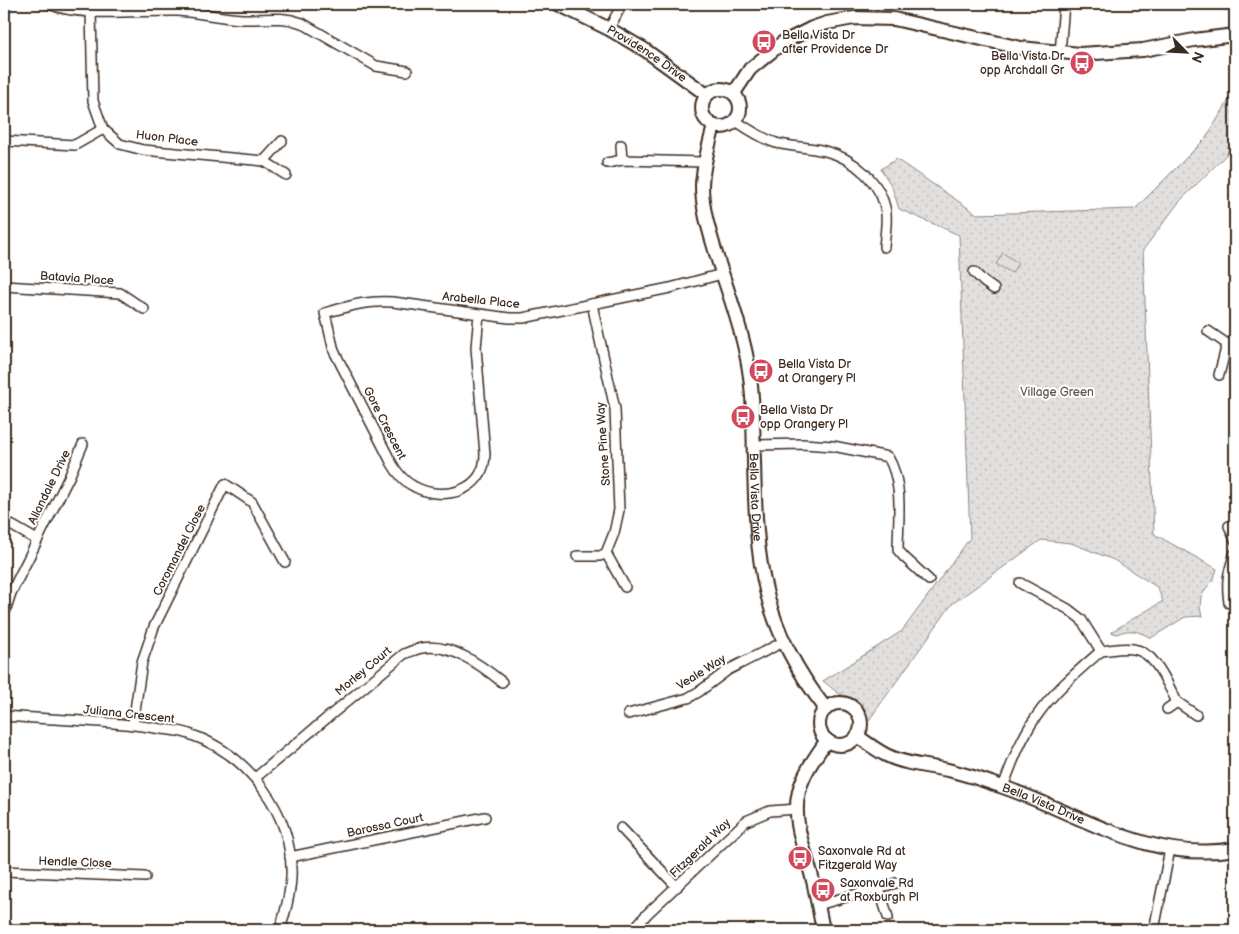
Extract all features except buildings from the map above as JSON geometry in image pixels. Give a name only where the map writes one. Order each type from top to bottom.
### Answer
[{"type":"street","points":[[49,4],[58,8],[75,11],[176,11],[241,19],[288,18],[302,23],[376,66],[407,70]]},
{"type":"street","name":"Providence Drive","points":[[558,4],[609,29],[645,50],[707,95]]},
{"type":"street","points":[[609,29],[622,4]]},
{"type":"street","points":[[1060,53],[1064,4]]},
{"type":"street","points":[[4,142],[75,145],[103,129],[93,101],[91,11]]},
{"type":"street","points":[[734,93],[750,69],[782,43],[812,28],[854,18],[894,19],[1022,48],[1060,53],[1100,54],[1143,50],[1194,40],[1235,35]]},
{"type":"street","points":[[718,89],[726,89],[734,93],[739,100],[740,109],[736,120],[723,127],[714,126],[705,118],[702,110],[703,102],[707,95],[718,89]]},
{"type":"street","points":[[736,120],[762,137],[776,143],[822,150],[842,157],[866,174],[874,184],[886,212],[884,247]]},
{"type":"street","name":"Bella Vista Drive","points":[[714,126],[704,162],[702,182],[704,211],[747,359],[752,395],[756,526],[760,569],[771,613],[783,642],[804,680],[826,709]]},
{"type":"street","name":"Huon Place","points":[[103,129],[120,144],[144,150],[264,161],[286,176]]},
{"type":"street","points":[[264,161],[282,141]]},
{"type":"street","points":[[621,145],[622,160]]},
{"type":"street","points":[[607,163],[622,160],[704,162]]},
{"type":"street","points":[[974,272],[994,289]]},
{"type":"street","name":"Arabella Place","points":[[325,313],[374,301],[509,318],[523,318],[670,288],[722,274]]},
{"type":"street","name":"Batavia Place","points":[[4,286],[120,293],[144,309]]},
{"type":"street","name":"Stone Pine Way","points":[[592,304],[615,408],[616,424],[619,510],[614,533],[606,553]]},
{"type":"street","name":"Gore Crescent","points":[[325,313],[334,351],[396,471],[416,488],[433,492],[463,490],[470,486],[480,474],[485,460],[476,348],[479,314]]},
{"type":"street","points":[[1208,331],[1231,344],[1218,375]]},
{"type":"street","name":"Allandale Drive","points":[[4,615],[11,593],[84,444]]},
{"type":"street","points":[[754,445],[818,445],[888,457],[894,468],[898,484],[898,550],[928,580]]},
{"type":"street","name":"Coromandel Close","points":[[133,724],[142,662],[154,627],[226,484],[252,502],[285,562]]},
{"type":"street","name":"Allandale Drive","points":[[4,521],[37,540]]},
{"type":"street","points":[[1228,526],[1235,540]]},
{"type":"street","points":[[577,556],[600,556],[606,553],[625,588]]},
{"type":"street","points":[[1232,604],[1226,584],[1227,575],[1235,553]]},
{"type":"street","points":[[1020,583],[1068,609],[1081,619],[1101,651]]},
{"type":"street","name":"Veale Way","points":[[628,714],[688,698],[728,670],[783,642]]},
{"type":"street","name":"Morley Court","points":[[255,778],[404,654],[423,647],[448,649],[479,664],[502,682]]},
{"type":"street","points":[[1003,787],[1018,749],[1036,717],[1055,693],[1101,651],[1132,648],[1146,654],[1155,664],[1177,702],[1196,715]]},
{"type":"street","points":[[1168,709],[1177,702]]},
{"type":"street","points":[[841,703],[854,707],[861,721],[860,731],[857,736],[850,742],[842,745],[827,740],[819,725],[820,717],[826,709],[833,704],[841,703]]},
{"type":"street","name":"Juliana Crescent","points":[[4,716],[133,724],[187,733],[218,746],[255,778],[276,809],[285,832],[290,857],[291,877],[289,900],[280,930]]},
{"type":"street","name":"Bella Vista Drive","points":[[857,736],[877,750],[894,758],[954,772],[1003,787],[1143,843],[1170,849],[1199,851],[1235,848]]},
{"type":"street","points":[[823,930],[797,820],[797,809],[798,793],[803,778],[827,740]]},
{"type":"street","name":"Fitzgerald Way","points":[[633,930],[647,914],[746,821],[753,816],[770,810],[797,809]]},
{"type":"street","name":"Barossa Court","points":[[290,857],[485,817]]},
{"type":"street","points":[[621,828],[677,887]]},
{"type":"street","points":[[1154,930],[1170,849]]},
{"type":"street","name":"Hendle Close","points":[[4,871],[145,877]]},
{"type":"street","points":[[818,905],[896,883]]},
{"type":"street","points":[[880,888],[888,917]]},
{"type":"green space","name":"Village Green","points":[[1235,90],[1235,139],[1226,155],[1179,202],[1143,250],[1154,534],[1217,569],[1213,581],[1201,597],[1200,608],[1202,616],[1185,617],[1151,638],[1134,631],[1117,634],[1111,632],[1163,601],[1157,587],[1114,560],[1071,543],[1041,540],[952,604],[869,720],[862,704],[838,693],[823,681],[902,631],[970,538],[959,235],[899,209],[892,187],[881,169],[896,159],[977,214],[1135,209],[1206,138]]},
{"type":"green space","points":[[1003,253],[1018,263],[1012,273],[996,264]]},
{"type":"place","name":"Bella Vista Dr after Providence Dr","points":[[764,42]]},
{"type":"place","name":"Bella Vista Dr opp Archdall Gr","points":[[1082,63]]},
{"type":"place","name":"Bella Vista Dr at Orangery Pl","points":[[761,371]]},
{"type":"place","name":"Bella Vista Dr opp Orangery Pl","points":[[743,417]]},
{"type":"place","name":"Saxonvale Rd at Fitzgerald Way","points":[[800,858]]},
{"type":"place","name":"Saxonvale Rd at Roxburgh Pl","points":[[823,890]]}]
